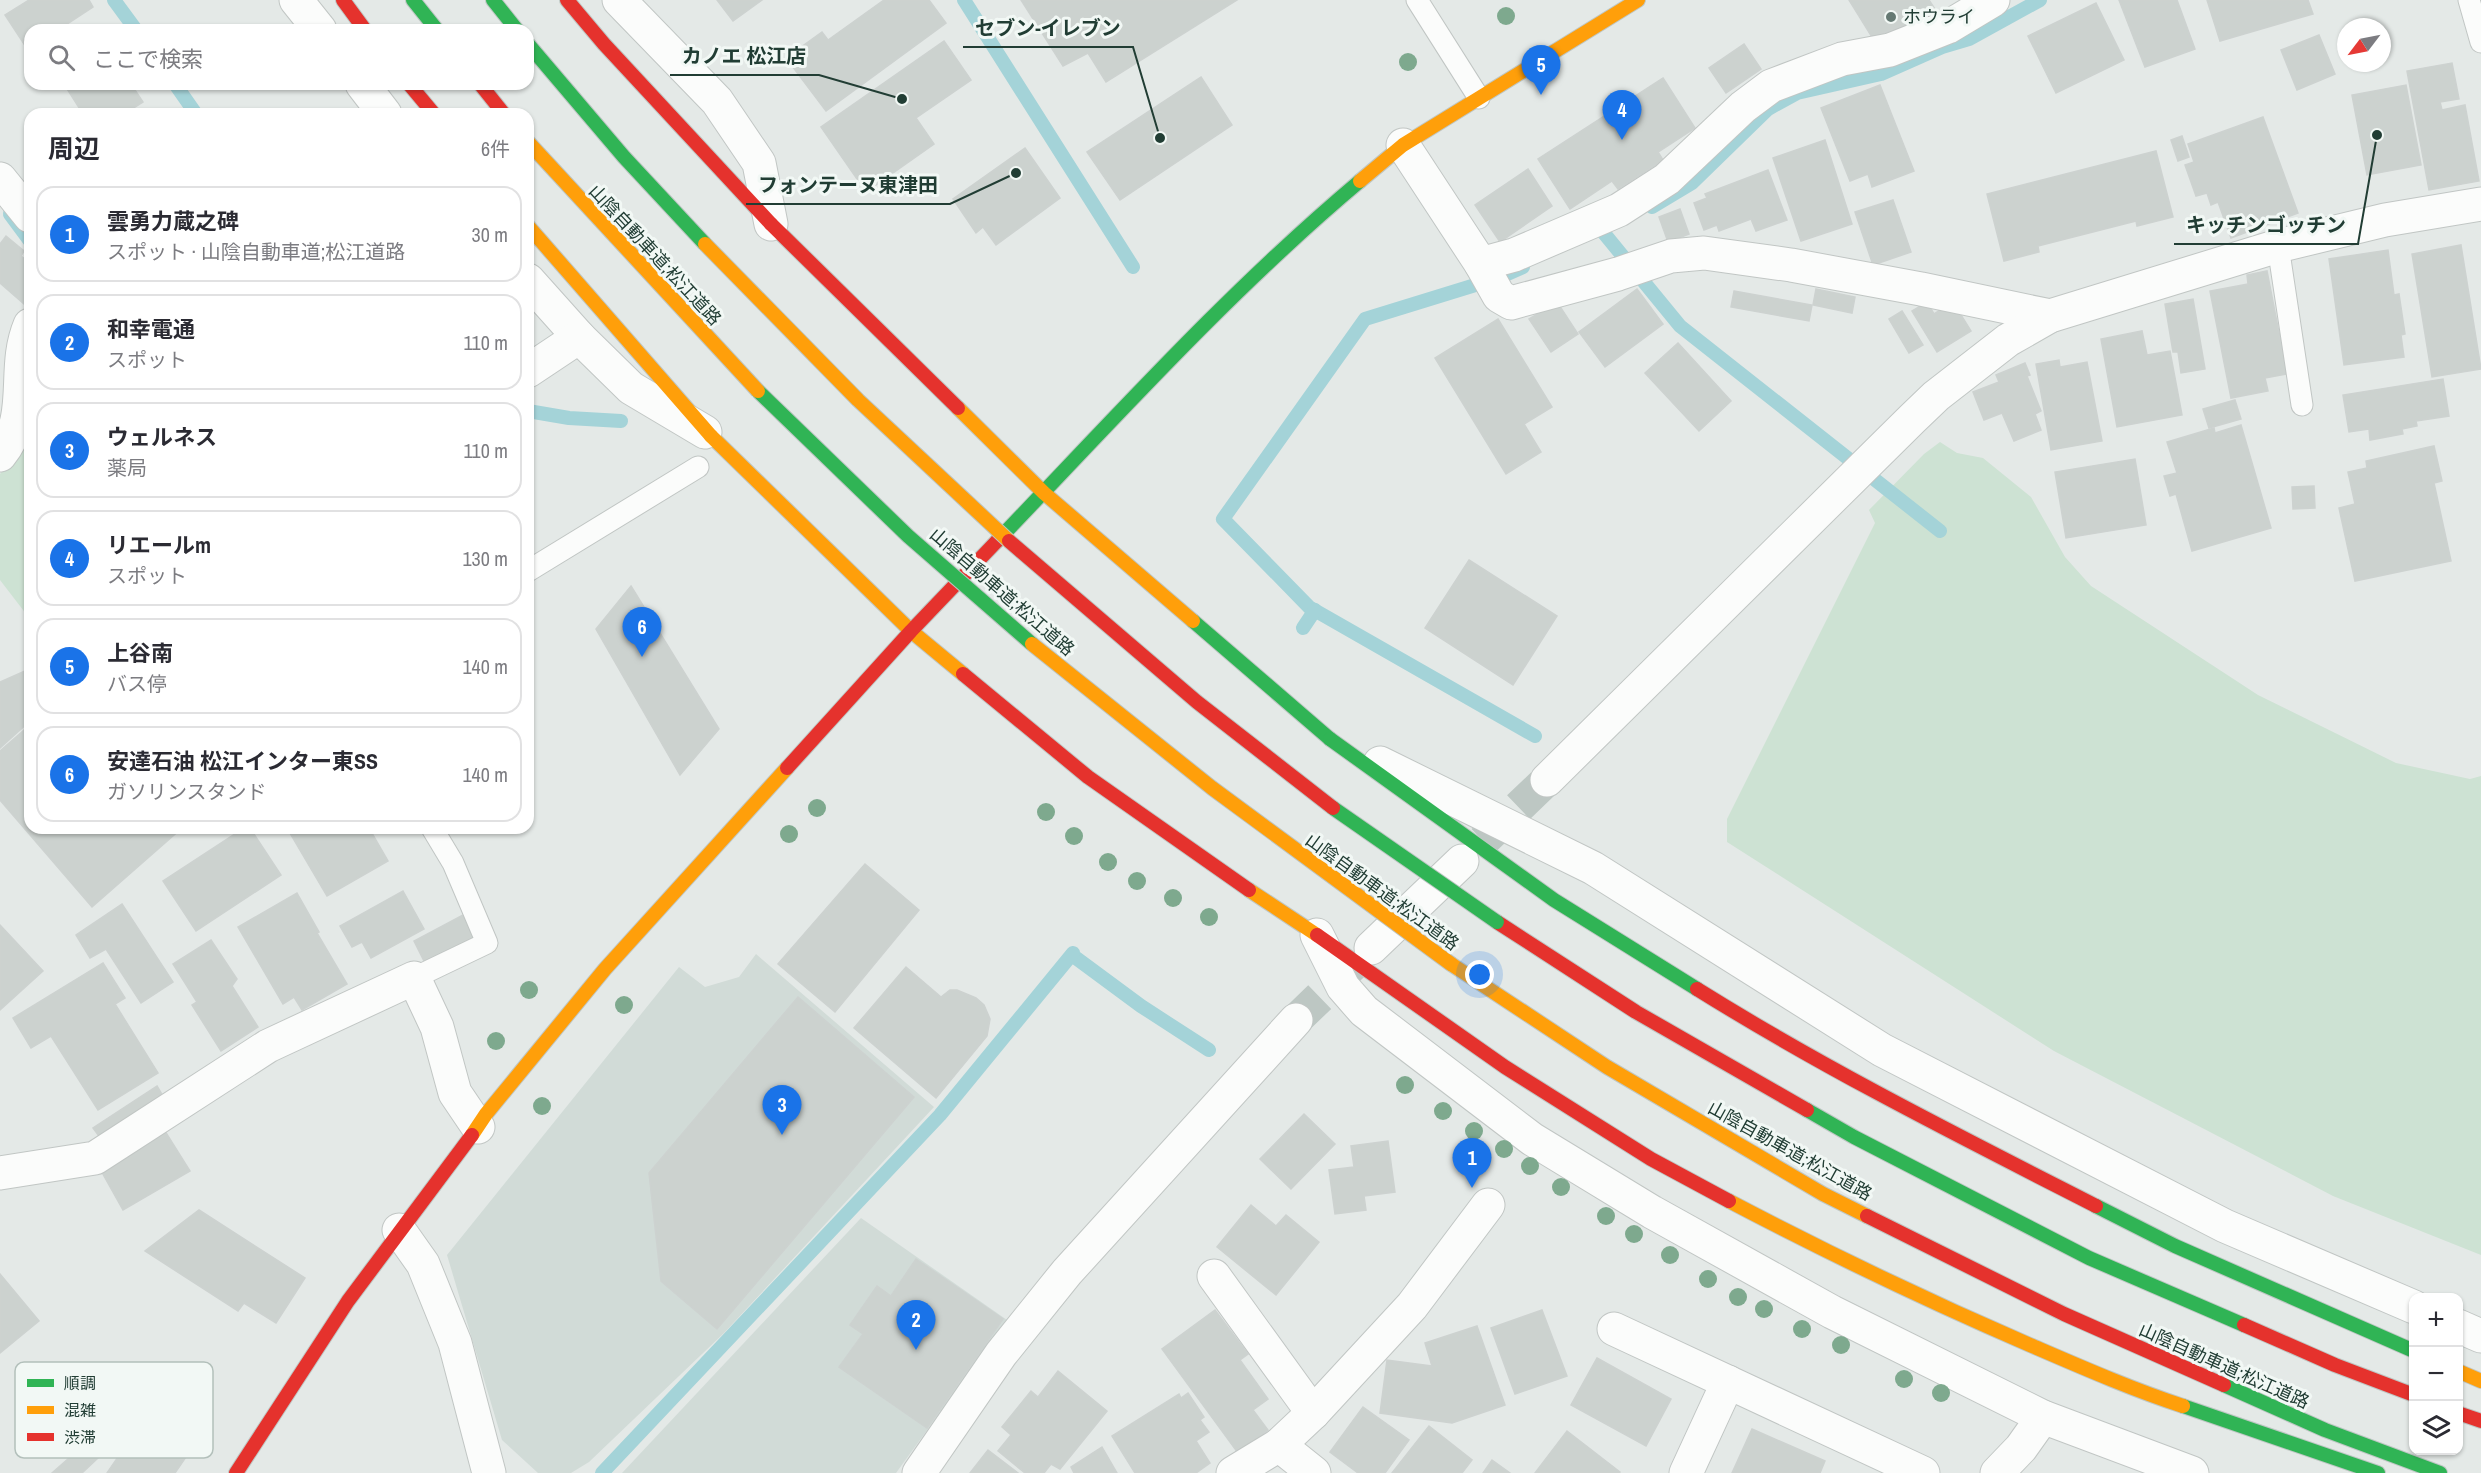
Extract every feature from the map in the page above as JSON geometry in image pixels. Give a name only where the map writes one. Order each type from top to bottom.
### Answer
[{"type":"main road","points":[[343,0],[361,24]]},
{"type":"main road","points":[[413,0],[432,24]]},
{"type":"main road","points":[[493,0],[512,24]]},
{"type":"main road","points":[[567,0],[604,44],[771,224],[1044,494],[1330,739],[1554,900],[1757,1025],[1916,1114],[2175,1246],[2409,1349]]},
{"type":"main road","points":[[236,1473],[348,1301],[399,1230],[459,1155],[486,1113],[605,969],[911,631],[1242,286],[1310,223],[1403,145],[1638,0]]},
{"type":"main road","points":[[534,51],[723,265],[881,424],[1054,582],[1243,738],[1342,814],[1497,922],[1636,1012],[1854,1137],[2089,1258],[2335,1365],[2409,1393]]},
{"type":"main road","points":[[414,90],[429,108]]},
{"type":"main road","points":[[485,90],[499,108]]},
{"type":"main road","name":"山陰自動車道;松江道路","points":[[534,149],[678,310],[836,469],[1016,632],[1214,791],[1451,964],[1608,1067],[1823,1194],[2064,1314],[2325,1430],[2440,1473]]},
{"type":"main road","points":[[534,233],[711,436],[911,631],[1088,777],[1207,862],[1317,935],[1506,1067],[1651,1159],[1818,1248],[1964,1317],[2132,1389],[2378,1473]]},
{"type":"main road","points":[[2463,1373],[2481,1381]]},
{"type":"main road","points":[[2463,1415],[2481,1421]]},
{"type":"street","points":[[296,0],[315,24]]},
{"type":"street","points":[[619,0],[717,101],[759,163],[771,224]]},
{"type":"street","points":[[1487,276],[1514,255],[1619,210],[1667,179],[1743,107],[1771,87],[1842,59],[1890,50],[1948,27],[1993,0]]},
{"type":"street","points":[[367,90],[380,108]]},
{"type":"street","points":[[1403,145],[1504,301],[1520,303],[1671,256],[1704,252],[1791,265],[1921,289],[2050,316]]},
{"type":"street","points":[[0,179],[24,209]]},
{"type":"street","points":[[1547,780],[1935,396],[2008,340],[2050,316],[2278,246],[2385,220],[2481,204]]},
{"type":"street","points":[[534,287],[579,337],[631,388],[711,436]]},
{"type":"street","points":[[534,367],[579,337]]},
{"type":"street","points":[[0,455],[16,430],[20,411],[24,347]]},
{"type":"street","points":[[1330,739],[1593,868],[1882,1050],[2225,1226],[2409,1305]]},
{"type":"street","points":[[1371,948],[1462,861]]},
{"type":"street","points":[[1317,935],[1343,987],[1364,1011],[1532,1139],[1652,1212],[1832,1312],[2043,1418],[2192,1473]]},
{"type":"street","points":[[0,1173],[95,1158],[268,1046],[414,978],[437,1027],[454,1093],[478,1127]]},
{"type":"street","points":[[919,1473],[1001,1354],[1066,1272],[1296,1020]]},
{"type":"street","points":[[1233,1473],[1279,1445],[1313,1413],[1412,1306],[1488,1205]]},
{"type":"street","points":[[399,1230],[423,1264],[454,1342],[489,1473]]},
{"type":"street","points":[[1214,1276],[1313,1413]]},
{"type":"street","points":[[2463,1328],[2481,1336]]},
{"type":"street","points":[[1614,1329],[1923,1473]]},
{"type":"street","points":[[1686,1473],[1728,1382]]},
{"type":"street","points":[[1997,1473],[2043,1418]]},
{"type":"street","points":[[1279,1445],[1314,1473]]},
{"type":"lane","points":[[1417,0],[1479,98]]},
{"type":"lane","points":[[2469,0],[2481,42]]},
{"type":"lane","points":[[2278,246],[2302,405]]},
{"type":"lane","points":[[534,567],[698,466]]},
{"type":"lane","points":[[414,978],[487,943],[453,863],[436,834]]},
{"type":"shaded area","points":[[756,954],[934,1107],[724,1333],[589,1462],[571,1473],[538,1473],[502,1440],[447,1255],[679,967],[705,987],[739,977]]},
{"type":"shaded area","points":[[861,1218],[1007,1320],[896,1473],[622,1473]]},
{"type":"green space","points":[[1940,442],[1957,453],[1983,458],[2031,497],[2065,557],[2091,586],[2258,695],[2396,763],[2470,779],[2481,776],[2481,1255],[2333,1196],[2054,1051],[1727,842],[1727,819],[1875,523],[1869,510],[1924,454]]},
{"type":"green space","points":[[24,444],[24,611],[0,580],[0,474]]},
{"type":"building","points":[[29,0],[89,0],[93,7],[67,24],[24,24],[24,44],[5,15]]},
{"type":"building","points":[[717,0],[762,0],[733,21]]},
{"type":"building","points":[[884,0],[929,0],[946,23],[826,111],[786,58],[822,32],[828,40]]},
{"type":"building","points":[[1021,0],[1237,0],[1106,82],[1088,53],[1063,66]]},
{"type":"building","name":"ホウライ","points":[[1849,0],[1929,0],[1935,9],[1911,24],[1872,37]]},
{"type":"building","points":[[2119,0],[2177,0],[2195,49],[2145,67]]},
{"type":"building","points":[[2207,0],[2308,0],[2313,14],[2220,41]]},
{"type":"building","points":[[2096,3],[2124,60],[2056,93],[2028,36]]},
{"type":"building","points":[[2319,35],[2335,74],[2297,90],[2281,50]]},
{"type":"building","points":[[944,41],[971,80],[916,118],[934,144],[866,192],[821,127]]},
{"type":"building","points":[[1744,44],[1761,69],[1726,93],[1709,68]]},
{"type":"building","points":[[2452,63],[2459,99],[2440,102],[2442,110],[2465,105],[2479,181],[2429,190],[2407,71]]},
{"type":"building","points":[[1201,77],[1232,125],[1120,200],[1087,152]]},
{"type":"building","points":[[1663,78],[1695,128],[1658,152],[1663,160],[1618,189],[1612,181],[1570,209],[1538,159]]},
{"type":"building","points":[[1880,85],[1914,171],[1872,187],[1868,174],[1850,181],[1821,108]]},
{"type":"building","points":[[2406,85],[2421,165],[2367,175],[2352,95]]},
{"type":"building","points":[[68,90],[135,90],[143,102],[134,108],[79,108]]},
{"type":"building","points":[[2263,117],[2298,213],[2231,238],[2218,202],[2211,205],[2207,193],[2196,196],[2185,165],[2194,162],[2188,144]]},
{"type":"building","points":[[2182,136],[2189,157],[2178,161],[2171,140]]},
{"type":"building","points":[[1825,140],[1852,224],[1801,241],[1773,158]]},
{"type":"building","points":[[1025,148],[1060,198],[996,245],[983,227],[976,233],[953,199]]},
{"type":"building","points":[[2156,151],[2173,217],[2137,226],[2136,221],[2038,246],[2039,252],[2004,261],[1987,194]]},
{"type":"building","points":[[1528,169],[1552,206],[1500,242],[1475,205]]},
{"type":"building","points":[[1768,170],[1787,220],[1756,231],[1751,219],[1719,231],[1717,225],[1704,230],[1694,203],[1707,198],[1705,194]]},
{"type":"building","points":[[1893,200],[1911,252],[1873,265],[1855,212]]},
{"type":"building","points":[[1680,209],[1689,234],[1668,242],[1659,217]]},
{"type":"building","points":[[6,236],[24,251],[21,256],[24,258],[24,304],[0,283],[0,244]]},
{"type":"building","points":[[2461,245],[2481,369],[2432,377],[2412,254]]},
{"type":"building","points":[[2388,250],[2394,295],[2399,294],[2405,334],[2401,335],[2404,357],[2344,365],[2329,259]]},
{"type":"building","points":[[2267,271],[2287,374],[2265,378],[2268,391],[2231,398],[2210,291],[2248,284],[2247,275]]},
{"type":"building","points":[[1637,289],[1663,324],[1605,367],[1579,332]]},
{"type":"building","points":[[1816,289],[1855,297],[1852,313],[1813,305]]},
{"type":"building","points":[[1734,291],[1812,305],[1809,321],[1731,307]]},
{"type":"building","points":[[2193,299],[2205,369],[2181,373],[2178,352],[2173,352],[2165,304]]},
{"type":"building","points":[[1557,302],[1578,334],[1551,352],[1529,319]]},
{"type":"building","points":[[1927,302],[1934,314],[1953,302],[1971,331],[1937,352],[1912,311]]},
{"type":"building","points":[[1902,311],[1923,345],[1909,353],[1889,319]]},
{"type":"building","points":[[1498,319],[1552,407],[1524,424],[1541,452],[1506,474],[1435,358]]},
{"type":"building","points":[[2142,331],[2147,355],[2170,351],[2182,415],[2117,427],[2101,339]]},
{"type":"building","points":[[1678,343],[1731,401],[1699,431],[1645,373]]},
{"type":"building","points":[[2059,360],[2060,367],[2087,362],[2102,441],[2051,450],[2036,364]]},
{"type":"building","points":[[2025,363],[2030,375],[2027,376],[2041,411],[2035,414],[2041,430],[2014,441],[2002,413],[1984,420],[1973,392],[1999,382],[1996,375]]},
{"type":"building","points":[[2443,379],[2449,416],[2416,421],[2417,426],[2402,429],[2403,434],[2370,440],[2369,429],[2349,432],[2343,395]]},
{"type":"building","points":[[2235,400],[2241,419],[2209,428],[2203,409]]},
{"type":"building","points":[[2241,425],[2271,528],[2192,551],[2176,494],[2170,496],[2164,476],[2177,473],[2167,442],[2214,428],[2215,433]]},
{"type":"building","points":[[2434,446],[2442,481],[2434,483],[2451,561],[2355,581],[2339,508],[2355,504],[2348,472],[2367,468],[2366,461]]},
{"type":"building","points":[[2135,459],[2146,525],[2066,538],[2055,472]]},
{"type":"building","points":[[2314,486],[2315,508],[2293,509],[2292,487]]},
{"type":"building","points":[[1469,560],[1557,616],[1513,685],[1425,628]]},
{"type":"building","points":[[631,586],[719,729],[680,775],[596,629]]},
{"type":"building","points":[[24,671],[24,726],[0,748],[0,682]]},
{"type":"building","points":[[24,730],[24,828],[0,800],[0,751]]},
{"type":"building","points":[[29,834],[175,834],[92,907]]},
{"type":"building","points":[[235,834],[254,834],[281,875],[196,931],[163,881]]},
{"type":"building","points":[[291,834],[372,834],[388,861],[327,896]]},
{"type":"building","points":[[865,864],[919,910],[835,1012],[778,964]]},
{"type":"building","points":[[403,891],[424,929],[371,958],[362,942],[352,947],[340,926]]},
{"type":"building","points":[[297,893],[347,984],[302,1010],[294,997],[283,1004],[238,927]]},
{"type":"building","points":[[122,904],[173,982],[141,1003],[106,949],[90,958],[76,935]]},
{"type":"building","points":[[463,915],[476,938],[426,965],[414,941]]},
{"type":"building","points":[[0,925],[43,971],[0,1010]]},
{"type":"building","points":[[211,940],[237,979],[232,986],[258,1027],[221,1051],[192,1005],[197,1002],[173,964]]},
{"type":"building","points":[[103,963],[125,998],[115,1004],[158,1073],[98,1110],[51,1036],[31,1048],[13,1018]]},
{"type":"building","points":[[906,967],[941,997],[950,990],[957,990],[976,998],[984,1005],[990,1019],[987,1036],[936,1098],[854,1028]]},
{"type":"building","points":[[798,997],[914,1097],[717,1329],[661,1281],[649,1173]]},
{"type":"building","points":[[157,1086],[167,1103],[104,1143],[93,1128]]},
{"type":"building","points":[[1304,1114],[1335,1144],[1291,1189],[1260,1159]]},
{"type":"building","points":[[163,1128],[190,1171],[123,1210],[99,1167]]},
{"type":"building","points":[[1388,1141],[1395,1192],[1364,1196],[1366,1210],[1335,1214],[1329,1170],[1354,1167],[1351,1146]]},
{"type":"building","points":[[1251,1205],[1276,1226],[1286,1215],[1319,1242],[1276,1295],[1217,1247]]},
{"type":"building","points":[[199,1210],[305,1278],[276,1323],[244,1303],[238,1311],[145,1251]]},
{"type":"building","points":[[916,1259],[1003,1319],[927,1428],[839,1367],[863,1334],[850,1325],[877,1286],[891,1296]]},
{"type":"building","points":[[0,1274],[39,1321],[0,1353]]},
{"type":"building","points":[[1215,1310],[1248,1354],[1240,1360],[1268,1399],[1253,1410],[1268,1430],[1238,1453],[1162,1349]]},
{"type":"building","points":[[1542,1310],[1567,1376],[1515,1394],[1491,1328]]},
{"type":"building","points":[[1477,1326],[1505,1405],[1452,1423],[1380,1413],[1387,1360],[1432,1366],[1425,1343]]},
{"type":"building","points":[[1597,1358],[1671,1399],[1646,1446],[1571,1405]]},
{"type":"building","points":[[1058,1371],[1107,1411],[1060,1469],[1051,1464],[1044,1473],[1025,1473],[998,1451],[1011,1435],[1002,1427],[1031,1391],[1038,1397]]},
{"type":"building","points":[[1188,1393],[1204,1417],[1200,1420],[1209,1432],[1196,1441],[1210,1463],[1196,1473],[1135,1473],[1112,1436],[1179,1394],[1181,1398]]},
{"type":"building","points":[[1363,1407],[1409,1440],[1385,1473],[1358,1473],[1330,1452]]},
{"type":"building","points":[[1429,1426],[1472,1460],[1462,1473],[1392,1473]]},
{"type":"building","points":[[1752,1429],[1825,1461],[1820,1473],[1732,1473]]},
{"type":"building","points":[[1567,1431],[1620,1472],[1535,1473]]},
{"type":"building","points":[[1102,1447],[1117,1473],[1074,1473],[1071,1467]]},
{"type":"building","points":[[988,1450],[1018,1473],[970,1473]]},
{"type":"building","points":[[69,1458],[98,1458],[82,1473],[52,1473]]},
{"type":"building","points":[[117,1458],[185,1458],[175,1473],[107,1473]]},
{"type":"building","points":[[1492,1460],[1510,1473],[1483,1473]]},
{"type":"waterway","points":[[114,0],[132,24]]},
{"type":"waterway","points":[[964,0],[1133,267]]},
{"type":"waterway","points":[[1652,207],[1692,183],[1768,109],[1797,93],[1881,74],[1942,47],[1969,39],[2040,0]]},
{"type":"waterway","points":[[179,90],[192,108]]},
{"type":"waterway","points":[[10,214],[24,233]]},
{"type":"waterway","points":[[1603,232],[1680,326],[1940,531]]},
{"type":"waterway","points":[[1523,267],[1498,278],[1365,319],[1223,519],[1309,607],[1535,736]]},
{"type":"waterway","points":[[534,412],[569,418],[621,421]]},
{"type":"waterway","points":[[1303,628],[1315,610]]},
{"type":"waterway","points":[[602,1473],[940,1115],[1073,953]]},
{"type":"waterway","points":[[1072,955],[1141,1006],[1209,1050]]},
{"type":"tunnel","points":[[1483,841],[1547,780]]},
{"type":"tunnel","points":[[1296,1020],[1359,959]]},
{"type":"traffic: fast","points":[[413,0],[432,24]]},
{"type":"traffic: fast","points":[[493,0],[512,24]]},
{"type":"traffic: fast","points":[[534,51],[624,157],[705,244]]},
{"type":"traffic: fast","points":[[997,541],[1219,311],[1265,266],[1360,181]]},
{"type":"traffic: fast","points":[[758,391],[908,536],[1032,644]]},
{"type":"traffic: fast","points":[[1193,621],[1330,739]]},
{"type":"traffic: fast","points":[[1330,739],[1554,900],[1697,989]]},
{"type":"traffic: fast","points":[[1333,808],[1497,922]]},
{"type":"traffic: fast","points":[[1807,1110],[1854,1137],[2089,1258],[2244,1325]]},
{"type":"traffic: fast","points":[[2096,1206],[2175,1246],[2409,1349]]},
{"type":"traffic: fast","points":[[2224,1385],[2325,1430],[2440,1473]]},
{"type":"traffic: fast","points":[[2183,1406],[2378,1473]]},
{"type":"traffic: slow","points":[[1360,181],[1403,145],[1638,0]]},
{"type":"traffic: slow","points":[[534,148],[758,391]]},
{"type":"traffic: slow","points":[[534,233],[711,436]]},
{"type":"traffic: slow","points":[[705,244],[858,400],[1009,541]]},
{"type":"traffic: slow","points":[[958,408],[1044,493],[1193,621]]},
{"type":"traffic: slow","points":[[711,436],[911,631],[963,674]]},
{"type":"traffic: slow","points":[[1032,644],[1212,788],[1451,964]]},
{"type":"traffic: slow","points":[[472,1135],[486,1114],[605,969],[787,768]]},
{"type":"traffic: slow","points":[[1249,890],[1317,935]]},
{"type":"traffic: slow","points":[[1451,964],[1607,1067],[1823,1194],[1867,1216]]},
{"type":"traffic: slow","points":[[1729,1201],[1841,1258],[1954,1311],[2106,1377],[2183,1406]]},
{"type":"traffic: slow","points":[[2463,1373],[2481,1381]]},
{"type":"traffic: jam","points":[[343,0],[361,24]]},
{"type":"traffic: jam","points":[[567,0],[604,44],[771,224]]},
{"type":"traffic: jam","points":[[414,90],[429,108]]},
{"type":"traffic: jam","points":[[485,90],[499,108]]},
{"type":"traffic: jam","points":[[771,224],[958,408]]},
{"type":"traffic: jam","points":[[787,768],[911,631],[997,541]]},
{"type":"traffic: jam","points":[[1009,541],[1197,702],[1333,808]]},
{"type":"traffic: jam","points":[[963,674],[1088,777],[1249,890]]},
{"type":"traffic: jam","points":[[1497,922],[1636,1012],[1807,1110]]},
{"type":"traffic: jam","points":[[1317,935],[1505,1067],[1651,1159],[1729,1201]]},
{"type":"traffic: jam","points":[[1697,989],[1844,1075],[2096,1206]]},
{"type":"traffic: jam","points":[[236,1473],[348,1301],[472,1135]]},
{"type":"traffic: jam","points":[[1867,1216],[2064,1314],[2224,1385]]},
{"type":"traffic: jam","points":[[2244,1325],[2335,1365],[2409,1393]]},
{"type":"traffic: jam","points":[[2463,1415],[2481,1421]]},
{"type":"place","name":"ホウライ","points":[[1891,17]]},
{"type":"place","name":"上谷南","points":[[1541,95]]},
{"type":"place","name":"カノエ 松江店","points":[[902,99]]},
{"type":"place","name":"キッチンゴッチン","points":[[2377,135]]},
{"type":"place","name":"セブン-イレブン","points":[[1160,138]]},
{"type":"place","name":"リエールm","points":[[1622,140]]},
{"type":"place","name":"フォンテーヌ東津田","points":[[1016,173]]},
{"type":"place","name":"安達石油 松江インター東SS","points":[[642,657]]},
{"type":"place","name":"ウェルネス","points":[[782,1135]]},
{"type":"place","name":"雲勇力蔵之碑","points":[[1472,1188]]},
{"type":"place","name":"和幸電通","points":[[916,1350]]}]
